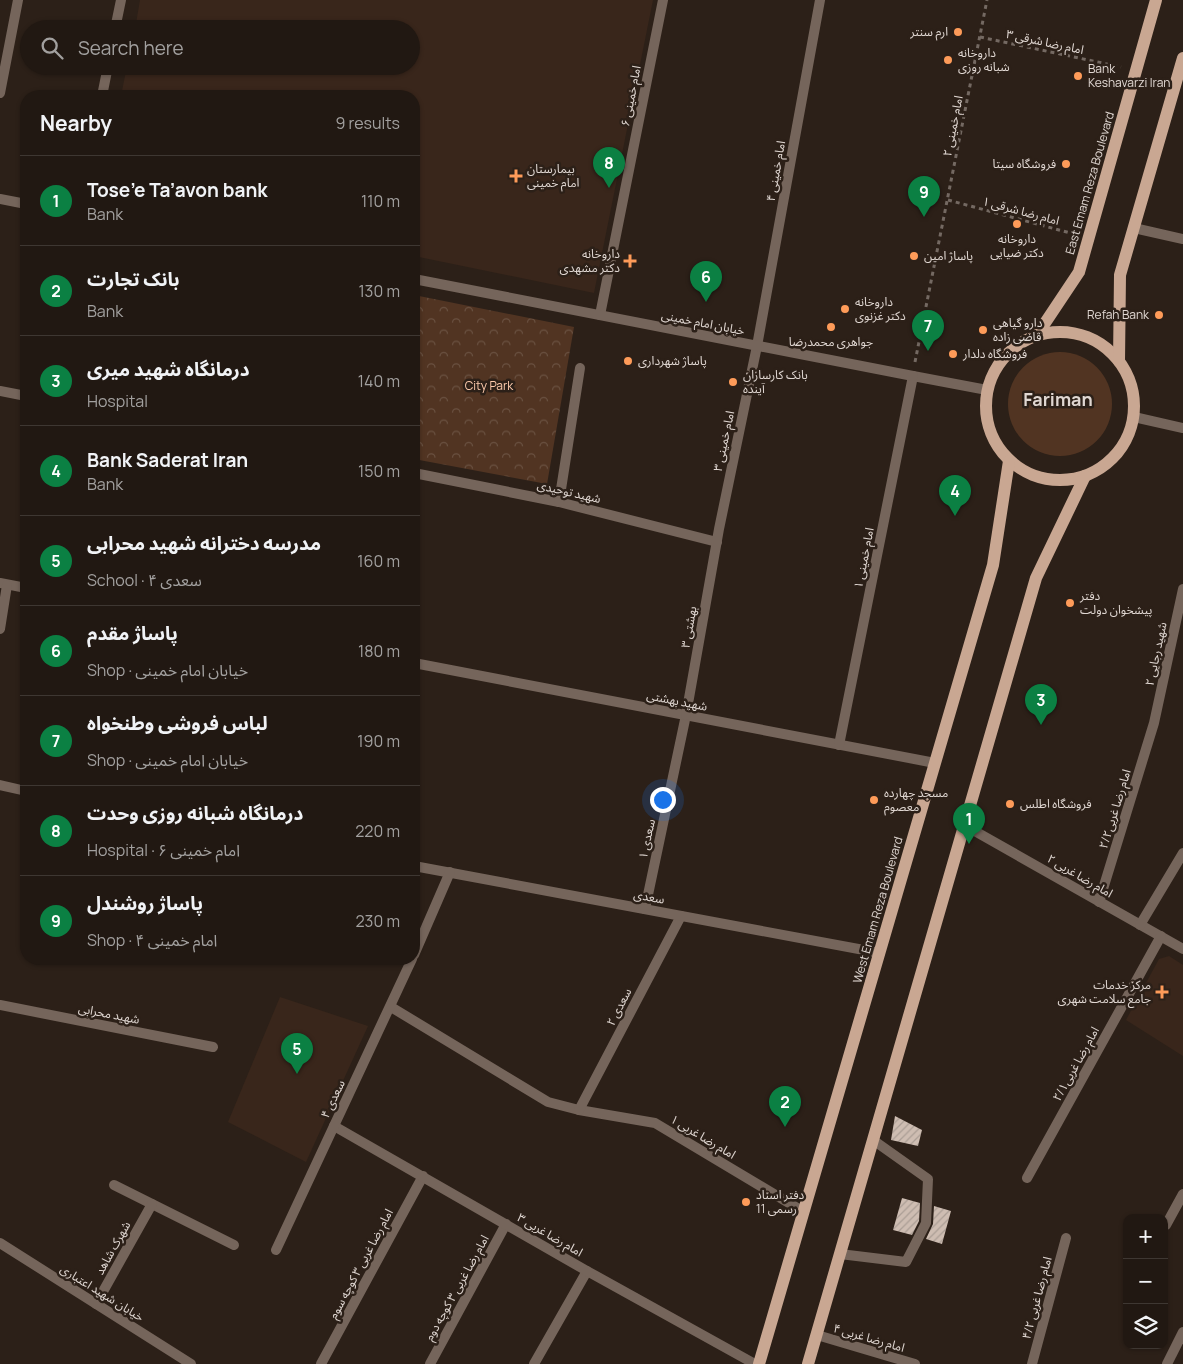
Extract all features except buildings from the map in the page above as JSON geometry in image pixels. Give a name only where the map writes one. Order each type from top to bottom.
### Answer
[{"type":"main road","name":"East Emam Reza Boulevard","points":[[1036,335],[1079,272],[1156,0]]},
{"type":"main road","points":[[1119,361],[1120,275],[1181,73],[1183,58]]},
{"type":"main road","points":[[1059,331],[1082,334],[1103,345],[1119,361],[1130,381],[1135,398],[1134,417],[1119,449],[1108,464],[1085,476],[1058,481],[1032,475],[1009,461],[994,440],[986,416],[987,390],[996,366],[1014,347],[1036,335],[1059,331]]},
{"type":"main road","name":"West Emam Reza Boulevard","points":[[759,1364],[993,565],[1009,461]]},
{"type":"main road","points":[[808,1364],[1036,578],[1085,476]]},
{"type":"street","points":[[0,93],[18,0]]},
{"type":"street","points":[[117,20],[120,0]]},
{"type":"street","name":"امام خمینی ۶","points":[[600,315],[663,0]]},
{"type":"street","name":"امام خمینی ۴","points":[[757,346],[820,0]]},
{"type":"street","points":[[103,90],[106,75]]},
{"type":"street","points":[[0,199],[20,203]]},
{"type":"street","points":[[1134,228],[1183,238]]},
{"type":"street","name":"خیابان امام خمینی","points":[[420,280],[987,390]]},
{"type":"street","name":"امام خمینی ۳","points":[[717,542],[757,346]]},
{"type":"street","points":[[559,502],[580,368]]},
{"type":"street","name":"امام خمینی ۱","points":[[839,745],[913,376]]},
{"type":"street","points":[[0,391],[20,395]]},
{"type":"street","points":[[1134,417],[1183,428]]},
{"type":"street","name":"شهید توحیدی","points":[[420,474],[559,502],[717,542]]},
{"type":"street","name":"بهشتی ۳","points":[[686,715],[717,542]]},
{"type":"street","points":[[0,629],[4,584],[20,587]]},
{"type":"street","name":"شهید رجایی ۲","points":[[1154,723],[1183,589]]},
{"type":"street","name":"شهید بهشتی","points":[[420,664],[935,763]]},
{"type":"street","name":"سعدی ۱","points":[[645,909],[686,715]]},
{"type":"street","name":"امام رضا غربی۲/۲","points":[[1099,902],[1154,723]]},
{"type":"street","points":[[0,785],[20,790]]},
{"type":"street","name":"امام رضا غربی ۲","points":[[964,825],[1183,949]]},
{"type":"street","points":[[1140,925],[1183,853]]},
{"type":"street","name":"سعدی","points":[[420,867],[880,953]]},
{"type":"street","name":"سعدی ۴","points":[[420,941],[450,872]]},
{"type":"street","name":"سعدی ۲","points":[[580,1110],[681,916]]},
{"type":"street","name":"امام رضا غربی۲/۱","points":[[1027,1178],[1161,936]]},
{"type":"street","name":"سعدی ۴","points":[[276,1250],[409,965]]},
{"type":"street","name":"شهید محرابی","points":[[0,1005],[213,1047]]},
{"type":"street","name":"امام رضا غربی ۱","points":[[391,1007],[548,1102],[580,1110],[655,1122],[804,1212]]},
{"type":"street","name":"امام رضا غربی ۳","points":[[334,1126],[587,1271],[755,1364]]},
{"type":"street","points":[[840,1254],[906,1262],[926,1223],[928,1179],[873,1140]]},
{"type":"street","name":"امام رضا غربی ۳ کوچه سوم","points":[[321,1364],[423,1176]]},
{"type":"street","points":[[114,1185],[234,1245]]},
{"type":"street","points":[[1168,1220],[1183,1194]]},
{"type":"street","name":"شهرک شاهد","points":[[96,1304],[152,1204]]},
{"type":"street","name":"امام رضا غربی ۳ کوچه دوم","points":[[430,1364],[506,1224]]},
{"type":"street","name":"امام رضا غربی ۴/۲","points":[[1032,1364],[1066,1238]]},
{"type":"street","name":"خیابان شهید اعتباری","points":[[0,1243],[192,1364]]},
{"type":"street","points":[[534,1364],[587,1271]]},
{"type":"street","points":[[1166,1364],[1183,1332]]},
{"type":"street","name":"امام رضا غربی ۴","points":[[817,1335],[915,1364]]},
{"type":"path","name":"امام خمینی ۲","points":[[918,344],[987,0]]},
{"type":"path","name":"امام رضا شرقی ۳","points":[[980,37],[1136,70]]},
{"type":"path","name":"امام رضا شرقی ۱","points":[[948,200],[1089,238]]},
{"type":"shaded area","name":"بیمارستان امام خمینی","points":[[140,0],[653,0],[594,293],[420,257],[420,90],[122,90],[125,75],[420,75],[420,20],[137,20]]},
{"type":"shaded area","name":"مرکز خدمات جامع سلامت شهری","points":[[1169,956],[1183,965],[1183,1056],[1126,1020],[1159,959]]},
{"type":"shaded area","points":[[280,997],[368,1026],[306,1162],[228,1122]]},
{"type":"green space","name":"City Park","points":[[420,296],[574,327],[547,484],[420,460]]},
{"type":"green space","points":[[1060,352],[1080,356],[1089,361],[1103,375],[1108,384],[1112,404],[1108,424],[1103,433],[1089,447],[1080,452],[1060,456],[1040,452],[1031,447],[1017,433],[1012,424],[1008,404],[1012,384],[1017,375],[1031,361],[1040,356]]},
{"type":"place","name":"ارم سنتر","points":[[958,32]]},
{"type":"place","name":"داروخانه شبانه روزی","points":[[948,60]]},
{"type":"place","name":"Bank Keshavarzi Iran","points":[[1078,76]]},
{"type":"place","name":"فروشگاه سیتا","points":[[1066,164]]},
{"type":"place","name":"بیمارستان امام خمینی","points":[[516,176]]},
{"type":"place","name":"درمانگاه شبانه روزی وحدت","points":[[609,188]]},
{"type":"place","name":"پاساژ روشندل","points":[[924,217]]},
{"type":"place","name":"داروخانه دکتر ضیایی","points":[[1017,224]]},
{"type":"place","name":"پاساژ امین","points":[[914,256]]},
{"type":"place","name":"داروخانه دکتر مشهدی","points":[[630,261]]},
{"type":"place","name":"پاساژ مقدم","points":[[706,302]]},
{"type":"place","name":"داروخانه دکتر غزنوی","points":[[845,309]]},
{"type":"place","name":"Refah Bank","points":[[1159,315]]},
{"type":"place","name":"جواهری محمدرضا","points":[[831,327]]},
{"type":"place","name":"دارو گیاهی قاضی زاده","points":[[983,330]]},
{"type":"place","name":"لباس فروشی وطنخواه","points":[[928,351]]},
{"type":"place","name":"فروشگاه دلدار","points":[[953,354]]},
{"type":"place","name":"پاساژ شهرداری","points":[[628,361]]},
{"type":"place","name":"بانک کارسازان آینده","points":[[733,382]]},
{"type":"place","name":"Bank Saderat Iran","points":[[955,516]]},
{"type":"place","name":"دفتر پیشخوان دولت","points":[[1070,603]]},
{"type":"place","name":"درمانگاه شهید میری","points":[[1041,725]]},
{"type":"place","name":"مسجد چهارده معصوم","points":[[874,800]]},
{"type":"place","name":"فروشگاه اطلس","points":[[1010,804]]},
{"type":"place","name":"Tose’e Ta’avon bank","points":[[969,844]]},
{"type":"place","name":"مرکز خدمات جامع سلامت شهری","points":[[1162,992]]},
{"type":"place","name":"مدرسه دخترانه شهید محرابی","points":[[297,1074]]},
{"type":"place","name":"بانک تجارت","points":[[785,1127]]},
{"type":"place","name":"دفتر اسناد رسمی 11","points":[[746,1202]]},
{"type":"district","name":"Fariman","points":[[1058,400]]}]
